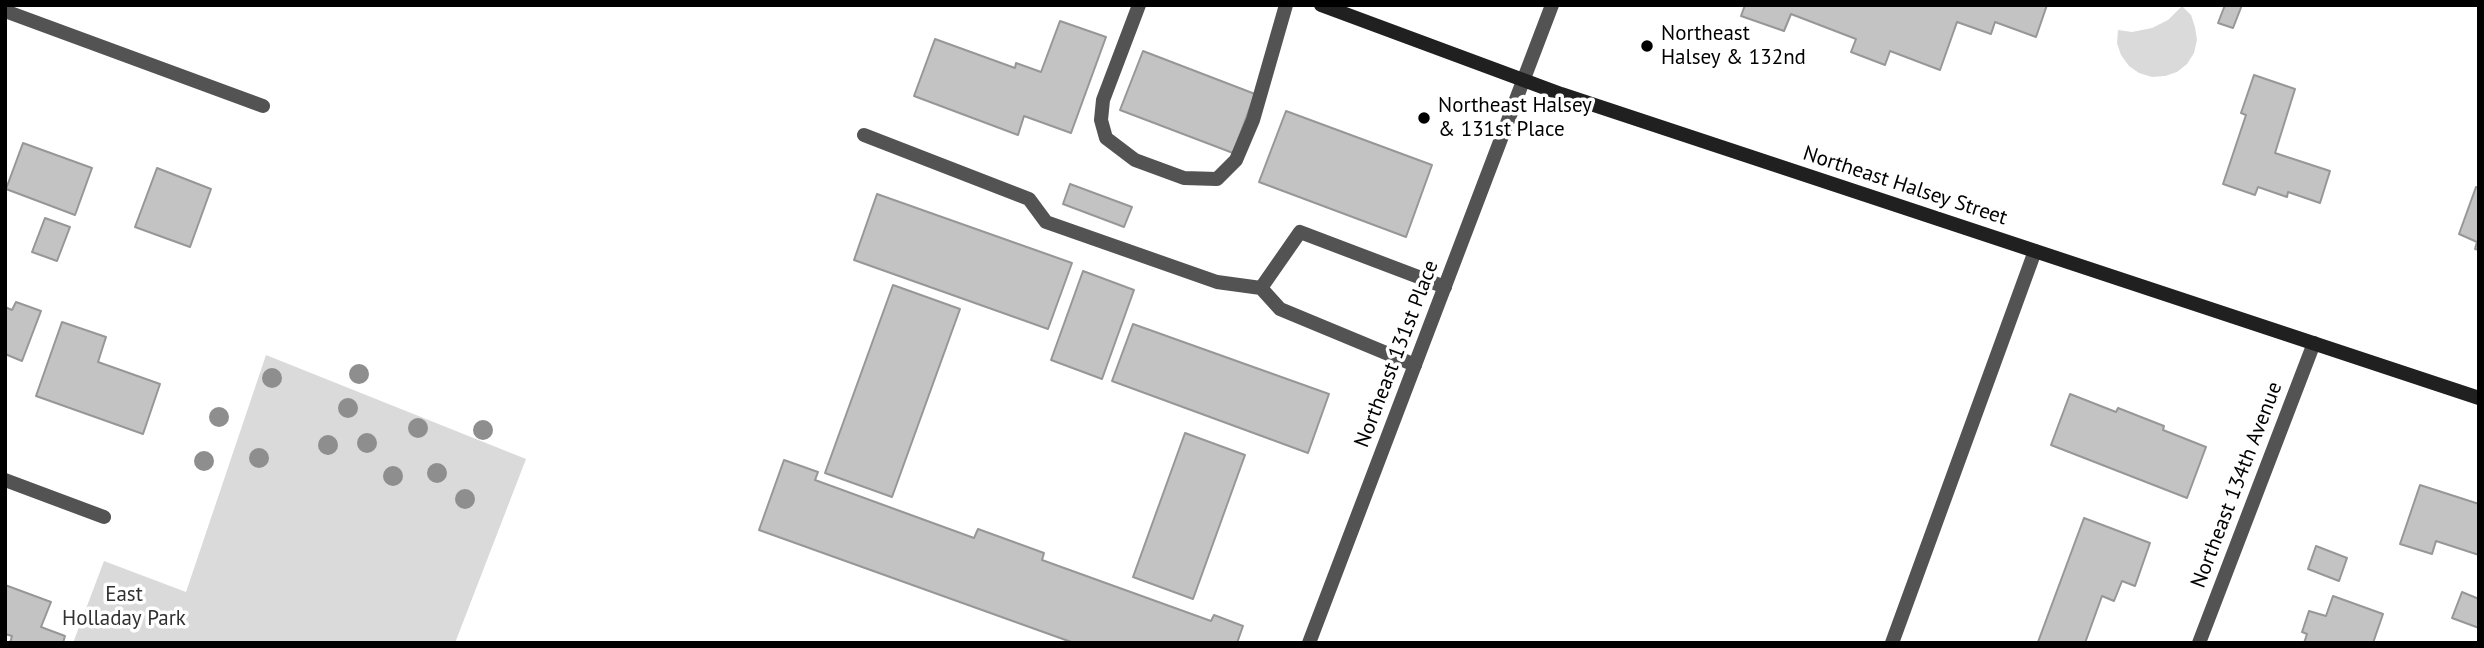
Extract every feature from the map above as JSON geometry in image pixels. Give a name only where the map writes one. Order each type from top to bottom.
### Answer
[{"type":"main road","name":"Northeast Halsey Street","points":[[1321,5],[1524,80],[2479,398]]},
{"type":"street","points":[[1139,5],[1103,100],[1101,120],[1106,138],[1135,160],[1184,178],[1217,179],[1236,160],[1253,120],[1286,5]]},
{"type":"street","name":"Northeast 131st Place","points":[[1308,643],[1552,5]]},
{"type":"street","points":[[5,11],[263,106]]},
{"type":"street","points":[[863,135],[1029,199],[1046,222],[1217,282],[1261,288],[1280,309],[1415,365]]},
{"type":"street","points":[[1261,288],[1300,232],[1444,287]]},
{"type":"street","points":[[1892,643],[2035,251]]},
{"type":"street","name":"Northeast 134th Avenue","points":[[2199,643],[2314,343]]},
{"type":"street","points":[[5,481],[104,517]]},
{"type":"green space","points":[[2182,6],[2191,15],[2197,40],[2194,53],[2187,64],[2177,72],[2152,77],[2129,66],[2117,43],[2118,30],[2132,32],[2152,28],[2168,20]]},
{"type":"green space","name":"East Holladay Park","points":[[266,355],[526,459],[455,643],[73,643],[104,561],[186,592]]},
{"type":"building","points":[[1745,5],[2047,5],[2036,37],[1995,22],[1991,34],[1957,22],[1940,70],[1890,51],[1885,65],[1851,52],[1856,39],[1791,14],[1784,31],[1741,16]]},
{"type":"building","points":[[2225,5],[2242,5],[2233,28],[2218,23]]},
{"type":"building","points":[[1060,21],[1106,37],[1071,133],[1024,116],[1018,135],[914,96],[935,39],[1015,68],[1016,63],[1041,72]]},
{"type":"building","points":[[1143,51],[1255,94],[1233,153],[1120,110]]},
{"type":"building","points":[[2254,75],[2295,89],[2275,153],[2330,171],[2320,203],[2288,192],[2287,197],[2258,187],[2255,195],[2223,184],[2246,115],[2241,113]]},
{"type":"building","points":[[1286,111],[1432,165],[1406,237],[1259,182]]},
{"type":"building","points":[[23,143],[92,168],[75,215],[6,189]]},
{"type":"building","points":[[157,168],[211,189],[190,247],[135,227]]},
{"type":"building","points":[[1070,184],[1132,207],[1124,227],[1063,204]]},
{"type":"building","points":[[2476,187],[2479,188],[2479,250],[2475,249],[2477,242],[2459,234]]},
{"type":"building","points":[[877,194],[1072,263],[1048,329],[854,260]]},
{"type":"building","points":[[45,218],[70,227],[57,261],[32,252]]},
{"type":"building","points":[[1083,271],[1134,290],[1102,379],[1051,360]]},
{"type":"building","points":[[893,285],[960,309],[892,497],[825,473]]},
{"type":"building","points":[[16,302],[41,311],[22,361],[5,354],[5,307],[12,310]]},
{"type":"building","points":[[62,322],[106,337],[98,362],[160,384],[143,434],[36,396]]},
{"type":"building","points":[[1133,324],[1329,394],[1308,453],[1112,381]]},
{"type":"building","points":[[2070,394],[2116,412],[2118,408],[2164,426],[2163,430],[2206,447],[2187,498],[2051,445]]},
{"type":"building","points":[[1185,433],[1245,455],[1193,599],[1133,577]]},
{"type":"building","points":[[784,460],[818,472],[815,480],[974,538],[978,529],[1044,553],[1042,560],[1211,621],[1214,615],[1243,626],[1237,643],[1074,643],[759,530]]},
{"type":"building","points":[[2420,485],[2479,504],[2479,555],[2436,541],[2432,554],[2400,544]]},
{"type":"building","points":[[2084,518],[2150,543],[2135,586],[2122,581],[2114,601],[2102,596],[2085,643],[2038,642]]},
{"type":"building","points":[[2316,546],[2347,558],[2339,581],[2308,569]]},
{"type":"building","points":[[5,585],[51,602],[41,627],[65,636],[63,643],[10,643],[12,636],[5,634]]},
{"type":"building","points":[[2462,592],[2479,599],[2479,628],[2452,618]]},
{"type":"building","points":[[2333,596],[2383,614],[2373,643],[2304,643],[2307,634],[2302,632],[2309,611],[2326,616]]},
{"type":"place","name":"Northeast Halsey & 132nd","points":[[1647,46]]},
{"type":"place","name":"Northeast Halsey & 131st Place","points":[[1424,118]]}]
